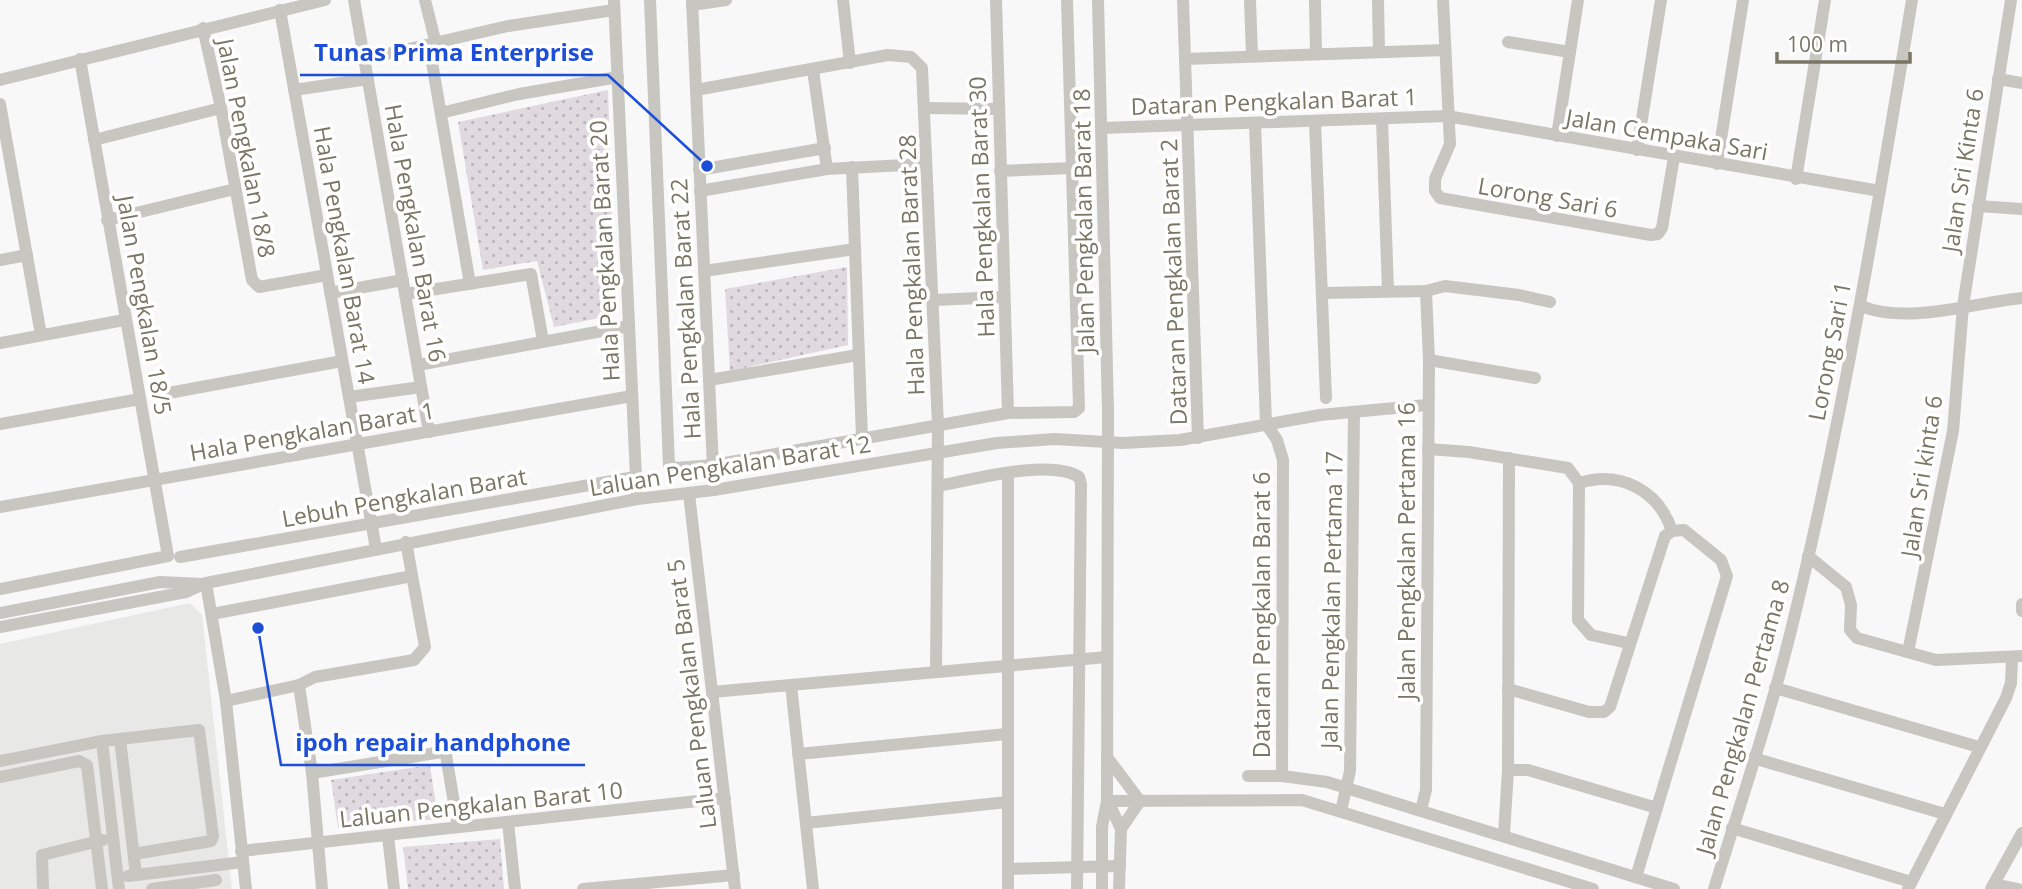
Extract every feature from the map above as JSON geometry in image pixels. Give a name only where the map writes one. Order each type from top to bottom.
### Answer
[{"type":"street","points":[[0,80],[325,0]]},
{"type":"street","name":"Hala Pengkalan Barat 16","points":[[354,0],[429,432]]},
{"type":"street","points":[[425,0],[470,284]]},
{"type":"street","points":[[650,0],[669,465],[676,468],[713,465],[1008,413],[1074,412],[1080,404],[1068,0]]},
{"type":"street","points":[[692,3],[726,0]]},
{"type":"street","points":[[696,90],[850,63],[843,0]]},
{"type":"street","name":"Hala Pengkalan Barat 30","points":[[996,0],[1008,413]]},
{"type":"street","name":"Jalan Pengkalan Barat 18","points":[[1098,0],[1107,442],[1107,801]]},
{"type":"street","name":"Dataran Pengkalan Barat 2","points":[[1184,0],[1198,438]]},
{"type":"street","points":[[1250,0],[1252,56]]},
{"type":"street","points":[[1315,0],[1316,54]]},
{"type":"street","points":[[1378,0],[1379,52]]},
{"type":"street","points":[[1443,0],[1447,116]]},
{"type":"street","points":[[1557,136],[1578,0]]},
{"type":"street","points":[[1637,150],[1661,0]]},
{"type":"street","points":[[1717,164],[1743,0]]},
{"type":"street","points":[[1796,179],[1825,0]]},
{"type":"street","name":"Lorong Sari 1","points":[[1808,556],[1861,306],[1912,0]]},
{"type":"street","name":"Jalan Sri Kinta 6","points":[[1963,306],[2011,0]]},
{"type":"street","name":"Hala Pengkalan Barat 22","points":[[692,3],[714,490]]},
{"type":"street","points":[[365,59],[614,5]]},
{"type":"street","name":"Hala Pengkalan Barat 20","points":[[614,5],[636,499]]},
{"type":"street","name":"Hala Pengkalan Barat 14","points":[[280,10],[376,549]]},
{"type":"street","name":"Jalan Pengkalan 18/8","points":[[203,28],[254,284],[259,287],[327,275]]},
{"type":"street","points":[[1508,42],[1570,52]]},
{"type":"street","points":[[1185,59],[1445,50]]},
{"type":"street","name":"Hala Pengkalan Barat 28","points":[[850,63],[901,55],[919,63],[925,75],[926,164],[938,425],[936,672]]},
{"type":"street","name":"Jalan Pengkalan 18/5","points":[[0,589],[165,558],[169,548],[124,320],[80,59]]},
{"type":"street","points":[[813,70],[827,169]]},
{"type":"street","points":[[441,113],[519,93],[618,77]]},
{"type":"street","points":[[294,90],[368,79]]},
{"type":"street","points":[[1998,79],[2022,83]]},
{"type":"street","points":[[0,104],[41,335]]},
{"type":"street","points":[[94,140],[221,108]]},
{"type":"street","points":[[925,108],[998,109]]},
{"type":"street","name":"Dataran Pengkalan Barat 1","points":[[1102,128],[1447,116]]},
{"type":"street","name":"Jalan Cempaka Sari","points":[[1447,116],[1796,179],[1880,191]]},
{"type":"street","name":"Lorong Sari 6","points":[[1447,116],[1450,144],[1435,179],[1435,191],[1440,198],[1448,201],[1658,234],[1675,157]]},
{"type":"street","points":[[1382,118],[1388,292]]},
{"type":"street","points":[[1315,121],[1326,398]]},
{"type":"street","name":"Dataran Pengkalan Barat 6","points":[[1255,123],[1266,424],[1277,440],[1283,460],[1282,776]]},
{"type":"street","points":[[699,170],[825,148]]},
{"type":"street","points":[[701,191],[827,169],[926,164]]},
{"type":"street","points":[[852,167],[862,438]]},
{"type":"street","points":[[1000,171],[1073,168]]},
{"type":"street","points":[[107,220],[235,189]]},
{"type":"street","points":[[1978,206],[2022,209]]},
{"type":"street","points":[[704,271],[855,249]]},
{"type":"street","points":[[0,260],[27,255]]},
{"type":"street","points":[[405,294],[531,274],[543,341]]},
{"type":"street","points":[[330,293],[403,280]]},
{"type":"street","points":[[1322,293],[1426,291],[1445,286],[1519,295],[1549,302]]},
{"type":"street","name":"Jalan Pengkalan Pertama 16","points":[[1421,810],[1426,790],[1429,360],[1426,291]]},
{"type":"street","points":[[933,300],[1004,298]]},
{"type":"street","points":[[1861,306],[1878,313],[1901,315],[2022,298]]},
{"type":"street","name":"Jalan Sri kinta 6","points":[[1908,652],[1915,631],[1953,431],[1963,306]]},
{"type":"street","points":[[0,343],[124,320]]},
{"type":"street","points":[[418,365],[629,326]]},
{"type":"street","points":[[709,380],[858,355]]},
{"type":"street","points":[[1429,360],[1535,378]]},
{"type":"street","points":[[159,395],[342,361]]},
{"type":"street","points":[[349,397],[422,387]]},
{"type":"street","name":"Hala Pengkalan Barat 1","points":[[0,507],[632,396]]},
{"type":"street","points":[[0,424],[141,399]]},
{"type":"street","name":"Laluan Pengkalan Barat 12","points":[[0,627],[174,594],[205,584],[407,542],[636,499],[689,494],[997,443],[1055,439],[1107,442],[1198,438],[1266,424],[1427,405]]},
{"type":"street","name":"Jalan Pengkalan Pertama 17","points":[[1341,811],[1350,771],[1354,412]]},
{"type":"street","points":[[1428,449],[1568,468],[1579,483],[1578,620],[1591,635],[1628,643]]},
{"type":"street","points":[[1504,835],[1508,770],[1508,458]]},
{"type":"street","points":[[938,486],[1008,474],[1068,472],[1079,477],[1077,889]]},
{"type":"street","points":[[1008,474],[1008,889]]},
{"type":"street","name":"Lebuh Pengkalan Barat","points":[[180,557],[635,477]]},
{"type":"street","points":[[1579,483],[1608,479],[1634,486],[1654,497],[1666,513],[1672,531]]},
{"type":"street","name":"Laluan Pengkalan Barat 5","points":[[689,494],[735,889]]},
{"type":"street","points":[[1508,689],[1589,712],[1604,712],[1610,707],[1617,691],[1628,643],[1661,542],[1672,531],[1684,530],[1721,560],[1727,576],[1636,877]]},
{"type":"street","points":[[226,701],[299,685],[315,677],[414,660],[419,656],[425,647],[407,542]]},
{"type":"street","points":[[1732,828],[1910,886],[2008,690],[2017,657],[1936,660],[1853,634],[1852,605],[1846,587],[1808,556]]},
{"type":"street","name":"Jalan Pengkalan Pertama 8","points":[[1714,889],[1774,688],[1808,556]]},
{"type":"street","points":[[212,614],[412,576]]},
{"type":"street","name":"Laluan Pengkalan Barat 12","points":[[0,613],[160,582],[205,584]]},
{"type":"street","points":[[205,584],[226,701],[246,889]]},
{"type":"street","points":[[2022,604],[2022,611]]},
{"type":"street","points":[[712,692],[1107,657]]},
{"type":"street","points":[[299,685],[312,773],[322,889]]},
{"type":"street","points":[[791,685],[813,889]]},
{"type":"street","points":[[1774,688],[1979,747]]},
{"type":"street","points":[[0,761],[120,738],[199,730],[213,836],[211,842],[134,854]]},
{"type":"street","points":[[798,754],[1007,734]]},
{"type":"street","points":[[120,738],[136,875]]},
{"type":"street","points":[[102,741],[118,883]]},
{"type":"street","points":[[312,773],[442,752],[446,755],[458,827]]},
{"type":"street","points":[[1107,757],[1140,801]]},
{"type":"street","points":[[1753,758],[1945,814]]},
{"type":"street","points":[[0,777],[83,762],[87,765],[102,889]]},
{"type":"street","points":[[1508,770],[1528,770],[1657,808]]},
{"type":"street","points":[[1248,776],[1282,776],[1327,782],[1674,889]]},
{"type":"street","name":"Laluan Pengkalan Barat 10","points":[[118,883],[136,875],[214,865],[242,857],[317,844],[725,798]]},
{"type":"street","points":[[1107,801],[1302,800],[1593,889]]},
{"type":"street","points":[[1107,801],[1121,829],[1119,889]]},
{"type":"street","points":[[1102,889],[1102,827],[1107,801]]},
{"type":"street","points":[[1121,829],[1140,801]]},
{"type":"street","points":[[806,824],[1008,802]]},
{"type":"street","points":[[508,822],[514,889]]},
{"type":"street","points":[[2018,889],[1993,886],[2022,833]]},
{"type":"street","points":[[388,836],[394,889]]},
{"type":"street","points":[[43,889],[42,856],[112,837]]},
{"type":"street","points":[[152,889],[216,885],[214,865]]},
{"type":"street","points":[[1008,869],[1120,866]]},
{"type":"street","points":[[583,889],[645,886],[734,875]]},
{"type":"shaded area","points":[[608,90],[615,315],[554,327],[537,261],[483,270],[458,122]]},
{"type":"shaded area","points":[[847,267],[848,345],[730,371],[725,289]]},
{"type":"shaded area","points":[[190,603],[202,615],[232,889],[0,889],[0,644]]},
{"type":"shaded area","points":[[430,765],[438,819],[338,828],[331,780]]},
{"type":"shaded area","points":[[500,839],[504,889],[408,889],[403,847]]},
{"type":"place","name":"Tunas Prima Enterprise","points":[[707,166]]},
{"type":"place","name":"ipoh repair handphone","points":[[258,628]]}]
